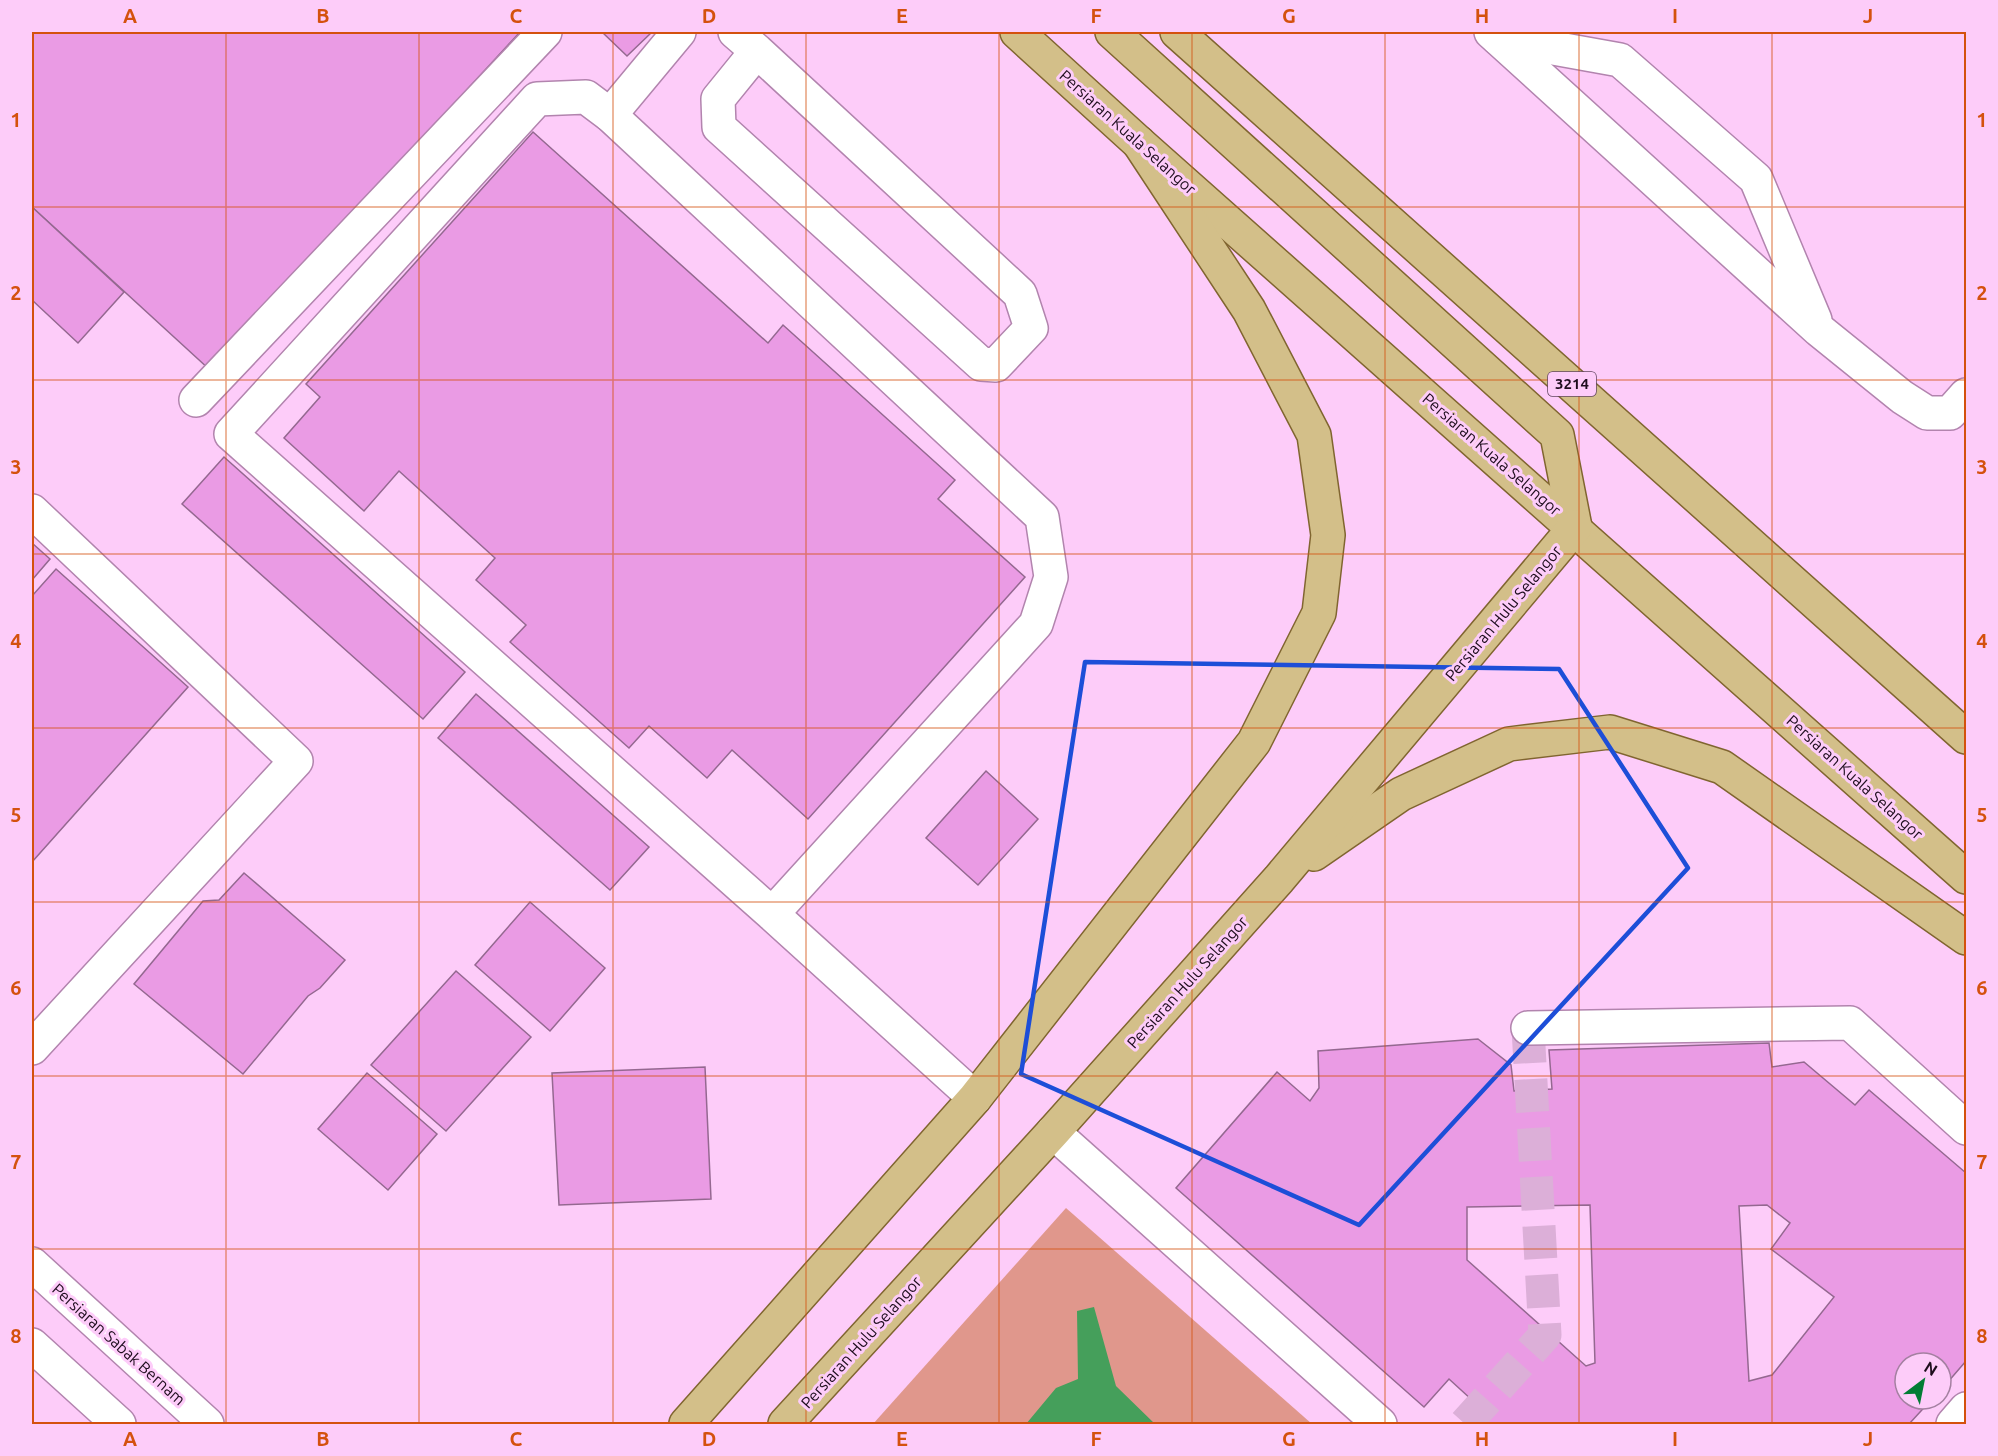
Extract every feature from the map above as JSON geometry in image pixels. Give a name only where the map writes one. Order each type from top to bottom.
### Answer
[{"type":"main road","name":"Persiaran Kuala Selangor","points":[[1017,32],[1966,877]]},
{"type":"main road","points":[[1112,32],[1557,435],[1575,528]]},
{"type":"main road","name":"3214","points":[[1177,32],[1966,737]]},
{"type":"main road","points":[[686,1425],[975,1098],[1254,742],[1319,613],[1328,534],[1314,435],[1249,310],[1139,143]]},
{"type":"main road","name":"Persiaran Hulu Selangor","points":[[785,1425],[1279,879],[1575,528]]},
{"type":"main road","points":[[1279,879],[1401,794],[1509,744],[1610,732],[1722,767],[1966,938]]},
{"type":"street","points":[[196,400],[545,32]]},
{"type":"street","points":[[610,115],[680,32]]},
{"type":"street","points":[[1495,35],[1620,60],[1756,179],[1819,330]]},
{"type":"street","points":[[1495,35],[1819,330],[1902,398],[1927,412],[1961,412]]},
{"type":"street","points":[[746,41],[1020,294],[1031,328],[996,365],[981,364],[719,127],[718,99],[746,41]]},
{"type":"street","points":[[772,914],[1036,624],[1051,577],[1042,517],[610,115],[586,97],[537,99],[231,434],[772,914],[975,1098]]},
{"type":"street","points":[[32,511],[296,761],[32,1048]]},
{"type":"street","points":[[1528,1028],[1850,1023],[1966,1128]]},
{"type":"street","points":[[1053,1131],[1380,1425]]},
{"type":"street","name":"Persiaran Sabak Bernam","points":[[32,1264],[207,1425]]},
{"type":"street","points":[[32,1345],[119,1425]]},
{"type":"street","points":[[1953,1425],[1966,1409]]},
{"type":"highlighted area","points":[[1085,662],[1559,669],[1688,868],[1359,1225],[1021,1074]]},
{"type":"shaded area","points":[[1066,1208],[1312,1424],[873,1424]]},
{"type":"shaded area","points":[[1094,1307],[1116,1386],[1155,1424],[1026,1424],[1056,1388],[1078,1379],[1077,1311]]},
{"type":"building","points":[[32,32],[520,32],[210,370],[32,207]]},
{"type":"building","points":[[602,32],[652,32],[627,56]]},
{"type":"building","points":[[533,132],[768,343],[783,325],[955,480],[938,499],[1025,577],[808,819],[732,750],[707,778],[649,726],[629,748],[510,642],[526,625],[476,580],[495,558],[399,471],[364,511],[284,438],[320,397],[306,384]]},
{"type":"building","points":[[32,207],[124,292],[78,343],[32,300]]},
{"type":"building","points":[[224,457],[465,672],[423,719],[182,504]]},
{"type":"building","points":[[32,543],[50,559],[32,580]]},
{"type":"building","points":[[56,569],[188,687],[32,862],[32,596]]},
{"type":"building","points":[[476,694],[649,847],[610,890],[438,738]]},
{"type":"building","points":[[986,771],[1038,819],[978,885],[926,838]]},
{"type":"building","points":[[244,873],[345,960],[320,988],[308,996],[243,1074],[134,984],[203,901],[219,900]]},
{"type":"building","points":[[530,902],[605,968],[550,1031],[475,965]]},
{"type":"building","points":[[456,971],[531,1037],[446,1131],[371,1065]]},
{"type":"building","points":[[1478,1039],[1511,1065],[1514,1091],[1552,1089],[1549,1050],[1769,1043],[1772,1067],[1804,1062],[1855,1105],[1869,1090],[1966,1173],[1966,1361],[1953,1376],[1953,1351],[1893,1351],[1893,1411],[1921,1411],[1909,1424],[1472,1424],[1484,1411],[1449,1379],[1424,1407],[1176,1188],[1277,1072],[1310,1101],[1319,1088],[1318,1051]],"holes":[[[1590,1205],[1595,1363],[1586,1366],[1467,1260],[1467,1207]],[[1767,1205],[1790,1223],[1771,1249],[1834,1297],[1772,1375],[1749,1381],[1739,1206]]]},
{"type":"building","points":[[705,1067],[711,1199],[559,1205],[552,1073]]},
{"type":"building","points":[[367,1073],[437,1134],[388,1190],[318,1129]]},
{"type":"tunnel","points":[[1465,1424],[1545,1335],[1528,1028]]}]
